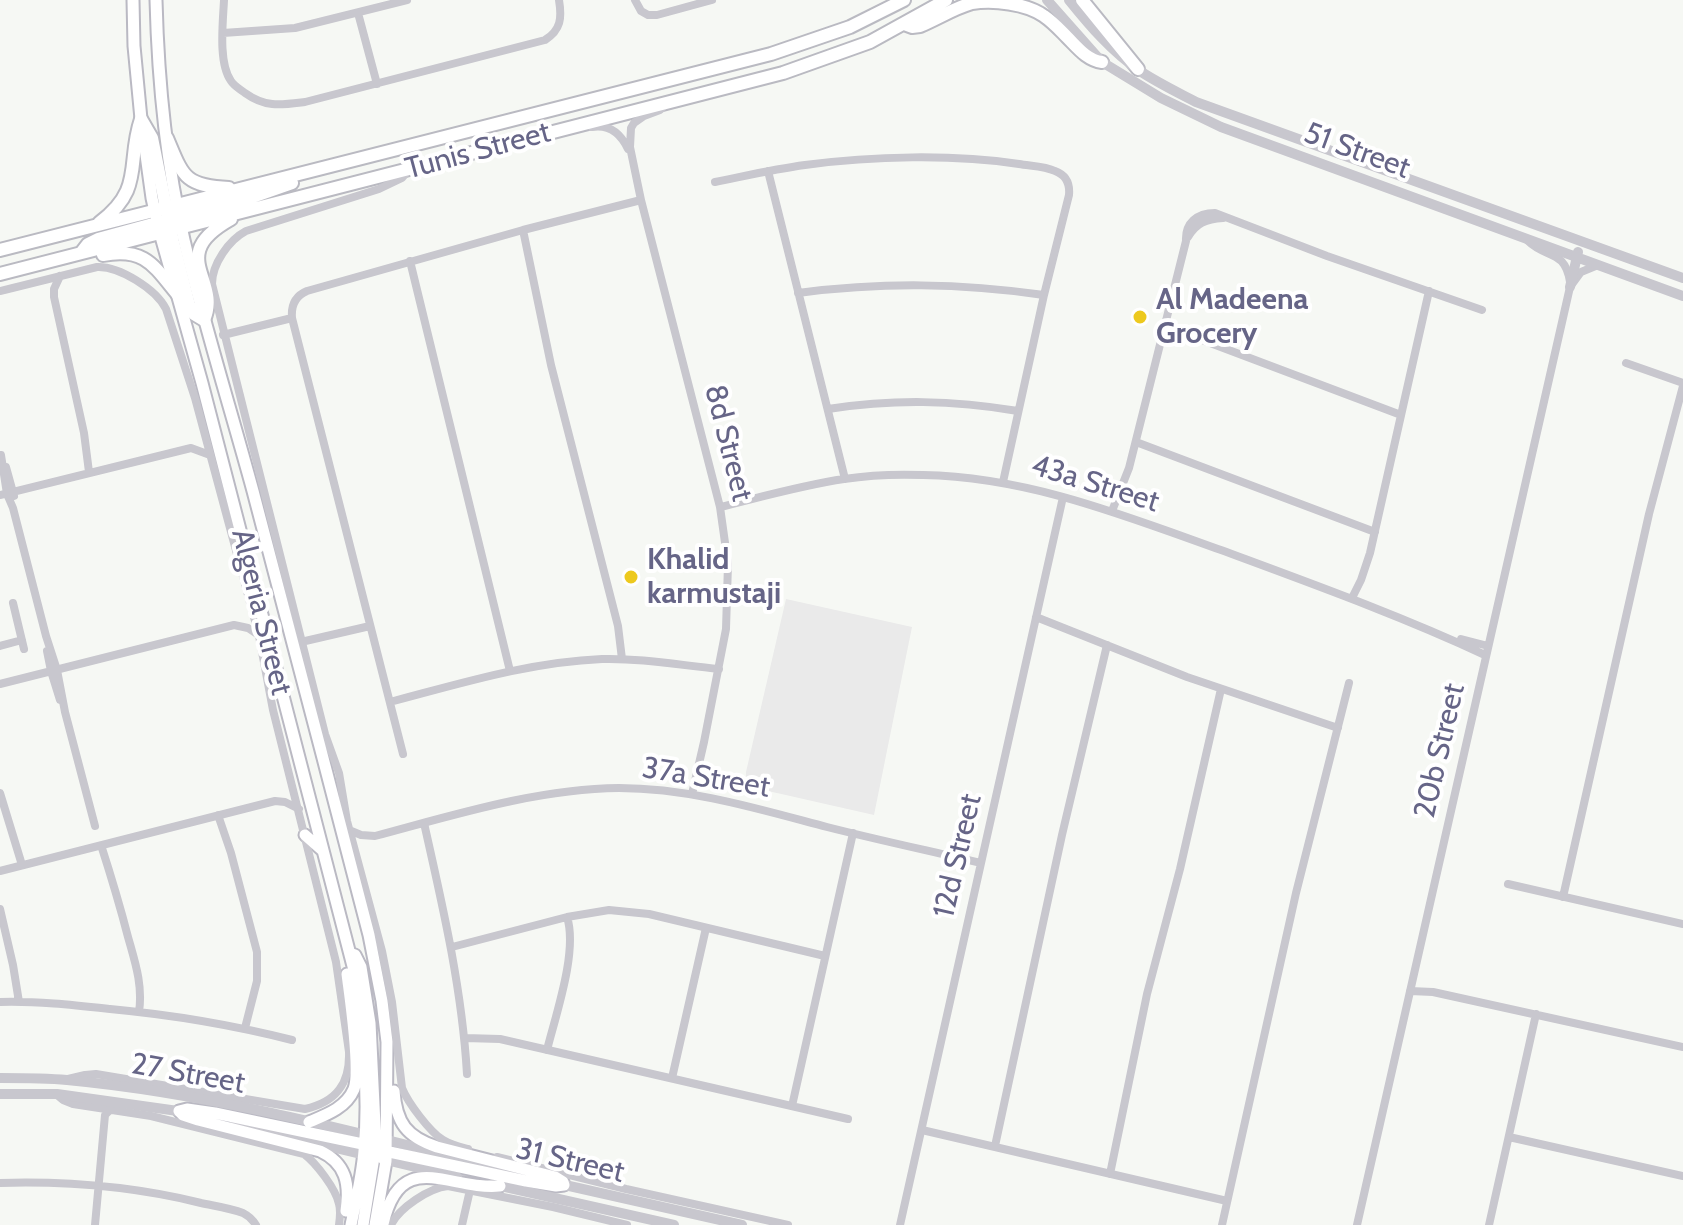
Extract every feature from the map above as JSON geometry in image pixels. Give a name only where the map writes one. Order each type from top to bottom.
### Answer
[{"type":"main road","points":[[94,226],[115,209],[134,171],[141,119],[133,0]]},
{"type":"main road","name":"Algeria Street","points":[[156,0],[167,138],[168,219],[178,295],[351,953],[375,1148],[351,1225]]},
{"type":"main road","name":"Tunis Street","points":[[0,274],[81,253],[240,189],[771,54],[850,27],[904,0]]},
{"type":"main road","name":"Tunis Street","points":[[0,250],[94,226],[248,210],[665,103],[803,66],[870,42],[946,0]]},
{"type":"main road","points":[[904,24],[920,26],[984,0],[1024,6],[1049,19],[1088,58],[1102,62]]},
{"type":"main road","points":[[1082,0],[1138,69]]},
{"type":"main road","points":[[141,119],[152,138],[191,310],[204,320],[208,305],[198,263],[202,245],[213,230],[248,210]]},
{"type":"main road","points":[[167,138],[181,169],[191,180],[208,187],[240,189]]},
{"type":"main road","points":[[168,219],[265,193],[318,170]]},
{"type":"main road","points":[[81,253],[97,256],[125,252],[140,256],[154,266],[178,295]]},
{"type":"main road","name":"Algeria Street","points":[[204,320],[263,530],[369,935],[382,1001],[387,1042],[375,1148],[375,1225]]},
{"type":"main road","points":[[195,398],[202,383]]},
{"type":"main road","points":[[263,530],[278,546]]},
{"type":"main road","points":[[305,835],[323,851]]},
{"type":"main road","points":[[369,935],[375,922]]},
{"type":"main road","points":[[309,1122],[339,1107],[354,1089],[356,1068],[346,969],[347,957],[351,953]]},
{"type":"main road","points":[[179,1111],[187,1109],[215,1113],[526,1181],[564,1185],[555,1177],[437,1147],[411,1135],[397,1112],[393,1062],[387,1042]]},
{"type":"main road","points":[[179,1111],[198,1120],[327,1154],[345,1174],[348,1188],[342,1225]]},
{"type":"main road","points":[[363,1225],[375,1148]]},
{"type":"main road","points":[[383,1225],[391,1198],[402,1186],[419,1178],[435,1177],[485,1187],[500,1186]]},
{"type":"street","points":[[224,0],[223,61],[229,79],[261,103],[281,105],[305,102],[545,40],[554,34],[561,21],[559,0]]},
{"type":"street","points":[[223,33],[295,28],[407,0]]},
{"type":"street","points":[[635,0],[641,11],[652,16],[712,0]]},
{"type":"street","name":"51 Street","points":[[1047,0],[1102,62],[1161,98],[1221,127],[1683,296]]},
{"type":"street","name":"51 Street","points":[[1069,0],[1117,53],[1138,69],[1196,102],[1683,278]]},
{"type":"street","points":[[358,13],[377,84]]},
{"type":"street","name":"8d Street","points":[[665,103],[660,110],[634,123],[629,138],[631,154],[720,507],[727,545],[729,585],[719,669],[692,794]]},
{"type":"street","points":[[565,128],[574,131],[595,126],[607,127],[621,137],[631,154]]},
{"type":"street","points":[[715,182],[807,165],[941,158],[1046,168],[1066,179],[1069,195],[1003,482]]},
{"type":"street","points":[[412,168],[402,178],[379,189],[239,234],[216,264],[212,276],[223,335],[325,734],[339,773],[349,830],[375,922],[392,1002],[402,1088],[439,1138],[460,1147],[599,1183],[788,1225]]},
{"type":"street","points":[[768,171],[845,479]]},
{"type":"street","points":[[403,754],[292,318],[293,302],[303,292],[641,200]]},
{"type":"street","points":[[1116,513],[1186,241],[1200,218],[1224,218],[1482,310]]},
{"type":"street","points":[[523,230],[551,365],[618,626],[622,659]]},
{"type":"street","points":[[1526,237],[1533,246],[1562,260],[1570,287]]},
{"type":"street","points":[[1570,287],[1581,249],[1650,274],[1661,271]]},
{"type":"street","points":[[410,261],[510,671]]},
{"type":"street","points":[[1570,287],[1581,272],[1599,265]]},
{"type":"street","points":[[0,291],[106,267],[155,294],[166,309],[195,398],[259,636],[273,710],[336,962],[350,1066],[347,1077],[336,1093],[305,1109],[96,1074],[65,1079]]},
{"type":"street","points":[[60,276],[54,297],[93,471]]},
{"type":"street","points":[[40,281],[54,297]]},
{"type":"street","points":[[798,293],[919,284],[975,286],[1044,295]]},
{"type":"street","name":"20b Street","points":[[1357,1225],[1570,287]]},
{"type":"street","points":[[1356,600],[1376,528],[1429,291]]},
{"type":"street","points":[[223,335],[292,318]]},
{"type":"street","points":[[1164,329],[1402,411]]},
{"type":"street","points":[[1563,897],[1649,514],[1683,385],[1626,363]]},
{"type":"street","points":[[828,409],[888,402],[940,401],[1018,411]]},
{"type":"street","points":[[191,448],[200,436],[202,423]]},
{"type":"street","points":[[1135,445],[1376,528]]},
{"type":"street","points":[[7,494],[191,448],[210,455]]},
{"type":"street","points":[[0,453],[7,494],[95,826]]},
{"type":"street","name":"43a Street","points":[[720,507],[845,479],[924,475],[1003,482],[1116,513],[1486,650]]},
{"type":"street","name":"12d Street","points":[[900,1225],[1063,497]]},
{"type":"street","points":[[0,646],[23,644],[13,603]]},
{"type":"street","points":[[234,625],[250,605]]},
{"type":"street","points":[[1036,617],[1221,689],[1338,728]]},
{"type":"street","points":[[0,684],[234,625],[248,628],[259,636]]},
{"type":"street","points":[[301,642],[370,626]]},
{"type":"street","points":[[995,1146],[1062,835],[1107,645]]},
{"type":"street","points":[[390,702],[510,671],[564,662],[622,659],[719,669]]},
{"type":"street","points":[[1222,1225],[1296,893],[1349,683]]},
{"type":"street","points":[[1110,1174],[1147,994],[1180,869],[1221,689]]},
{"type":"street","points":[[275,801],[287,790],[292,780]]},
{"type":"street","name":"37a Street","points":[[349,830],[375,836],[527,798],[587,790],[650,789],[748,806],[981,863]]},
{"type":"street","points":[[0,793],[18,866]]},
{"type":"street","points":[[0,871],[275,801],[299,809]]},
{"type":"street","points":[[222,814],[258,961],[256,990],[245,1028]]},
{"type":"street","points":[[424,823],[452,947],[467,1074]]},
{"type":"street","points":[[792,1106],[853,833]]},
{"type":"street","points":[[357,857],[364,845],[375,836]]},
{"type":"street","points":[[105,844],[139,979],[139,1012]]},
{"type":"street","points":[[1508,884],[1683,922]]},
{"type":"street","points":[[0,910],[19,1002]]},
{"type":"street","points":[[452,947],[589,912],[629,911],[825,956]]},
{"type":"street","points":[[547,1050],[569,950],[571,934],[567,917]]},
{"type":"street","points":[[672,1078],[706,928]]},
{"type":"street","points":[[1411,987],[1422,986],[1433,992],[1683,1047]]},
{"type":"street","points":[[0,1002],[63,1003],[197,1019],[292,1040]]},
{"type":"street","points":[[1489,1225],[1536,1014]]},
{"type":"street","points":[[465,1038],[500,1039],[848,1119]]},
{"type":"street","name":"27 Street","points":[[0,1078],[65,1079],[204,1099],[309,1122],[375,1148]]},
{"type":"street","points":[[194,1091],[204,1099]]},
{"type":"street","name":"27 Street","points":[[0,1094],[57,1094],[179,1111]]},
{"type":"street","points":[[57,1094],[68,1102],[151,1116],[304,1154],[316,1165],[336,1197],[342,1225]]},
{"type":"street","points":[[124,1112],[134,1104]]},
{"type":"street","points":[[95,1225],[105,1115],[111,1109]]},
{"type":"street","points":[[922,1130],[1227,1201]]},
{"type":"street","points":[[1509,1137],[1683,1176]]},
{"type":"street","name":"31 Street","points":[[375,1148],[500,1186],[674,1225]]},
{"type":"street","points":[[0,1183],[98,1186],[189,1199],[240,1212],[256,1225]]},
{"type":"street","name":"31 Street","points":[[564,1185],[742,1225]]},
{"type":"street","points":[[391,1225],[398,1213],[434,1189],[448,1186],[627,1225]]},
{"type":"street","points":[[462,1225],[470,1190]]},
{"type":"street","points":[[543,1196],[553,1207]]},
{"type":"shaded area","points":[[786,599],[912,627],[874,815],[746,786],[746,772]]},
{"type":"place","name":"Al Madeena Grocery","points":[[1140,317]]},
{"type":"place","name":"Khalid karmustaji","points":[[631,577]]}]
